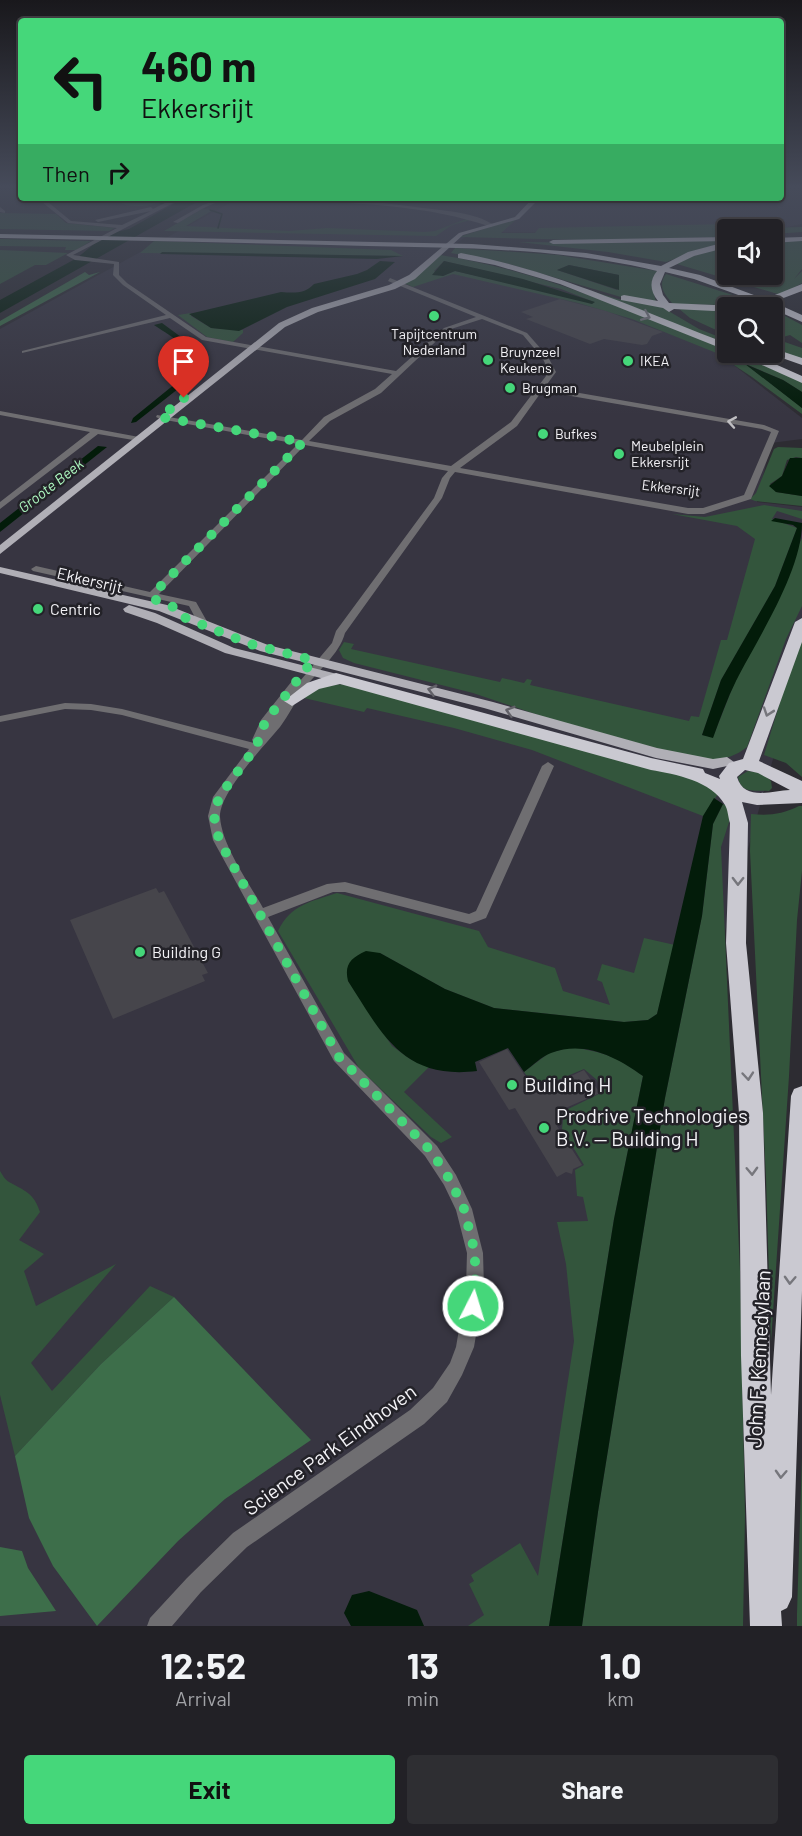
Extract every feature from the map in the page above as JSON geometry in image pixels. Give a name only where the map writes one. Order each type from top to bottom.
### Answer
[{"type":"highway","points":[[494,263],[641,302],[703,307],[760,302],[785,295],[802,287]]},
{"type":"highway","points":[[628,263],[695,278],[751,296],[802,320]]},
{"type":"highway","points":[[654,263],[712,276],[764,293],[802,310]]},
{"type":"highway","points":[[672,263],[659,274],[655,283],[659,298],[669,309],[695,324],[717,333]]},
{"type":"highway","points":[[573,285],[717,344]]},
{"type":"highway","points":[[783,355],[802,362]]},
{"type":"highway","points":[[783,361],[802,370]]},
{"type":"highway","points":[[763,363],[802,380]]},
{"type":"highway","points":[[751,762],[784,664],[802,622]]},
{"type":"highway","points":[[292,701],[313,686],[339,678]]},
{"type":"highway","name":"Ekkersrijt","points":[[339,678],[686,766],[729,772]]},
{"type":"highway","points":[[751,762],[767,769],[783,782],[802,788]]},
{"type":"highway","points":[[766,1626],[755,1356],[751,1113],[736,943],[740,810],[732,789],[729,772],[751,762],[774,765],[794,780],[802,783]]},
{"type":"highway","points":[[686,766],[716,783],[740,810]]},
{"type":"highway","points":[[740,810],[785,795],[802,797]]},
{"type":"highway","name":"John F. Kennedylaan","points":[[775,1626],[789,1289],[802,1096]]},
{"type":"main road","points":[[0,551],[162,418],[282,325],[298,316],[374,294],[398,284],[431,263]]},
{"type":"main road","points":[[162,418],[208,378],[223,360],[240,346],[289,314],[365,291],[390,280],[405,270]]},
{"type":"main road","points":[[0,543],[136,439]]},
{"type":"main road","name":"Ekkersrijt","points":[[0,570],[138,601],[313,666],[339,678]]},
{"type":"main road","name":"Ekkersrijt","points":[[0,580],[134,610],[216,645],[488,705],[686,766]]},
{"type":"street","points":[[116,263],[116,275],[120,280],[204,339],[397,373]]},
{"type":"street","points":[[313,666],[337,644],[340,633],[457,469],[476,452],[505,432],[542,389],[553,372],[536,344],[525,334],[390,280]]},
{"type":"street","points":[[24,352],[170,316]]},
{"type":"street","points":[[153,594],[327,419],[378,392],[446,329],[482,317]]},
{"type":"street","name":"Ekkersrijt","points":[[162,418],[688,511],[704,511],[748,497],[775,431],[542,389]]},
{"type":"street","points":[[0,413],[136,439]]},
{"type":"street","points":[[0,506],[96,431]]},
{"type":"street","name":"Ekkersrijt","points":[[36,569],[193,604],[204,625]]},
{"type":"street","name":"Ekkersrijt","points":[[153,594],[156,600],[173,607],[178,615]]},
{"type":"street","name":"Science Park Eindhoven","points":[[158,1626],[194,1585],[240,1540],[417,1417],[440,1395],[456,1369],[465,1347],[475,1288],[475,1253],[464,1209],[450,1180],[431,1151],[339,1057],[219,840],[214,816],[219,797],[256,747],[278,723],[313,666]]},
{"type":"street","name":"Science Park Eindhoven","points":[[256,747],[265,722],[313,666]]},
{"type":"street","points":[[0,719],[64,706],[91,707],[122,712],[256,747]]},
{"type":"street","points":[[261,914],[332,887],[345,887],[470,919],[481,914],[548,766]]},
{"type":"shaded area","points":[[0,263],[50,263],[35,265],[0,284]]},
{"type":"shaded area","points":[[121,263],[430,263],[403,283],[410,287],[453,272],[599,307],[704,342],[717,352],[717,363],[731,363],[802,418],[802,439],[771,443],[757,502],[802,507],[802,655],[694,1042],[638,1626],[0,1626],[0,329]]},
{"type":"shaded area","points":[[430,263],[442,263],[434,271],[443,276],[455,271],[594,302],[561,289],[452,263],[481,263],[550,282],[657,321],[717,345],[717,354],[632,319],[578,303],[453,274],[413,287],[404,283]]},
{"type":"shaded area","points":[[503,263],[607,263],[657,271],[652,283],[656,303],[621,297]],"holes":[[[569,265],[619,275],[617,290],[557,270]]]},
{"type":"shaded area","points":[[717,263],[717,276],[677,264]]},
{"type":"shaded area","points":[[783,263],[802,263],[802,269],[794,279],[802,271],[802,283],[781,295],[747,285],[783,285]]},
{"type":"shaded area","points":[[666,274],[739,297],[717,297],[717,305],[673,304],[665,294],[662,286]]},
{"type":"shaded area","points":[[578,287],[618,299],[660,306],[699,329],[717,336],[717,343]]},
{"type":"shaded area","points":[[678,308],[717,308],[717,330],[690,318]]},
{"type":"shaded area","points":[[191,313],[191,316],[211,328],[243,330],[243,333],[233,342],[207,337],[178,315]]},
{"type":"shaded area","points":[[783,315],[802,325],[802,343],[790,335],[783,337]]},
{"type":"shaded area","points":[[783,341],[802,348],[802,359],[783,352]]},
{"type":"shaded area","points":[[731,363],[759,363],[802,382],[802,392],[783,380],[746,364],[802,408],[802,414]]},
{"type":"shaded area","points":[[778,447],[802,448],[802,458],[787,460],[782,476],[770,484],[776,492],[802,496],[802,506],[750,499],[756,493],[774,449]]},
{"type":"shaded area","points":[[764,505],[802,511],[802,519],[777,511],[772,519],[797,528],[775,586],[721,680],[702,735],[713,737],[734,684],[802,538],[802,606],[786,639],[747,747],[731,756],[700,760],[553,720],[473,693],[354,663],[343,658],[339,650],[344,642],[354,644],[351,649],[500,682],[502,678],[524,683],[527,679],[532,680],[530,685],[689,721],[691,716],[699,717],[721,640],[727,640],[755,539],[737,526],[672,514],[705,517]]},
{"type":"shaded area","points":[[802,640],[802,777],[786,763],[764,755],[791,666]]},
{"type":"shaded area","points":[[345,684],[704,782],[718,794],[703,816],[532,750],[454,728],[367,708],[364,712],[304,698],[323,687]]},
{"type":"shaded area","points":[[748,771],[762,773],[771,781],[772,788],[769,791],[745,789],[738,777]]},
{"type":"shaded area","points":[[723,804],[730,807],[730,819],[721,847],[740,1271],[745,1515],[743,1626],[582,1626],[598,1512],[665,1098],[702,916],[713,824]]},
{"type":"shaded area","points":[[802,806],[802,871],[771,1342],[766,1178],[750,851],[751,814],[776,814]]},
{"type":"shaded area","points":[[337,893],[479,931],[488,947],[555,968],[563,991],[610,1005],[602,982],[597,980],[602,964],[634,973],[644,938],[675,945],[657,1014],[648,1020],[624,1022],[494,1008],[445,989],[380,953],[348,981],[392,1046],[410,1059],[429,1067],[404,1092],[452,1137],[441,1143],[431,1137],[359,1068],[278,931],[283,922],[296,909]]},
{"type":"shaded area","points":[[572,1047],[610,1056],[643,1076],[614,1219],[549,1626],[468,1626],[484,1615],[469,1584],[474,1581],[471,1575],[520,1543],[538,1576],[574,1341],[566,1264],[557,1222],[588,1221],[583,1197],[577,1196],[575,1170],[584,1165],[562,1129],[564,1111],[601,1093],[597,1080],[584,1069],[536,1089],[524,1072],[549,1053]]},
{"type":"shaded area","points":[[0,1171],[8,1181],[32,1197],[40,1212],[19,1240],[44,1254],[24,1271],[36,1306],[116,1264],[31,1363],[52,1391],[150,1286],[174,1297],[101,1364],[15,1456],[0,1395]]},
{"type":"shaded area","points":[[802,1456],[802,1626],[797,1626],[797,1614]]},
{"type":"green space","points":[[85,272],[89,275],[100,272],[0,326],[0,321]]},
{"type":"green space","points":[[174,1297],[311,1440],[225,1499],[178,1541],[97,1626],[53,1566],[29,1518],[15,1456],[101,1364]]},
{"type":"green space","points":[[0,1547],[22,1551],[28,1568],[56,1611],[0,1616]]},
{"type":"water","points":[[68,263],[89,263],[0,313],[0,300]]},
{"type":"water","points":[[377,263],[394,263],[375,279],[287,307],[239,331],[211,328],[189,314],[281,292],[295,293],[314,284],[367,270]]},
{"type":"water","points":[[442,263],[452,263],[523,279],[595,302],[592,304],[455,271],[443,276],[432,275]]},
{"type":"water","points":[[569,265],[619,275],[619,290],[557,270]]},
{"type":"water","points":[[162,323],[200,351],[204,364],[197,374],[136,422],[131,423],[133,418],[186,375],[196,364],[195,359],[186,348],[154,325]]},
{"type":"water","points":[[745,364],[783,380],[802,392],[802,408]]},
{"type":"water","name":"Groote Beek","points":[[98,446],[107,447],[0,532],[0,523]]},
{"type":"water","points":[[790,458],[802,458],[802,496],[776,492],[769,486],[782,476]]},
{"type":"water","points":[[775,518],[802,523],[795,562],[777,604],[733,688],[713,738],[702,735],[721,680],[775,586],[797,528],[793,525],[771,521]]},
{"type":"water","points":[[714,798],[723,804],[713,824],[702,916],[665,1098],[598,1512],[582,1626],[549,1626],[614,1219],[643,1076],[600,1052],[576,1048],[548,1054],[524,1072],[508,1048],[475,1062],[477,1071],[452,1072],[430,1068],[413,1060],[384,1035],[348,981],[347,970],[353,959],[366,951],[380,953],[445,989],[494,1008],[624,1022],[648,1020],[657,1014],[703,816]]},
{"type":"water","points":[[369,1591],[417,1610],[424,1626],[351,1626],[344,1613],[352,1595]]},
{"type":"building","points":[[560,299],[606,311],[663,332],[652,336],[647,344],[642,345],[604,339],[590,344],[526,319],[533,317],[521,312]]},
{"type":"building","name":"Building G","points":[[156,888],[159,893],[164,891],[208,973],[202,975],[205,981],[113,1019],[70,920]]},
{"type":"building","points":[[507,1049],[536,1092],[584,1070],[600,1093],[561,1110],[564,1114],[561,1116],[563,1119],[557,1126],[582,1165],[573,1169],[572,1174],[566,1172],[557,1177],[515,1108],[509,1110],[479,1062]]},
{"type":"place","name":"Tapijtcentrum Nederland","points":[[434,316]]},
{"type":"place","name":"Bruynzeel Keukens","points":[[488,360]]},
{"type":"place","name":"IKEA","points":[[628,361]]},
{"type":"place","name":"Brugman","points":[[510,388]]},
{"type":"place","name":"Bufkes","points":[[543,434]]},
{"type":"place","name":"Meubelplein Ekkersrijt","points":[[619,454]]},
{"type":"place","name":"Centric","points":[[38,609]]},
{"type":"place","name":"Building G","points":[[140,952]]},
{"type":"place","name":"Building H","points":[[512,1085]]},
{"type":"place","name":"Prodrive Technologies B.V. — Building H","points":[[544,1128]]},
{"type":"route","points":[[184,398],[160,417],[303,442],[153,594],[156,600],[173,607],[178,615],[250,644],[313,660],[265,722],[256,747],[219,797],[214,816],[219,840],[306,993],[339,1057],[431,1151],[450,1180],[464,1209],[475,1253],[473,1306]]}]
